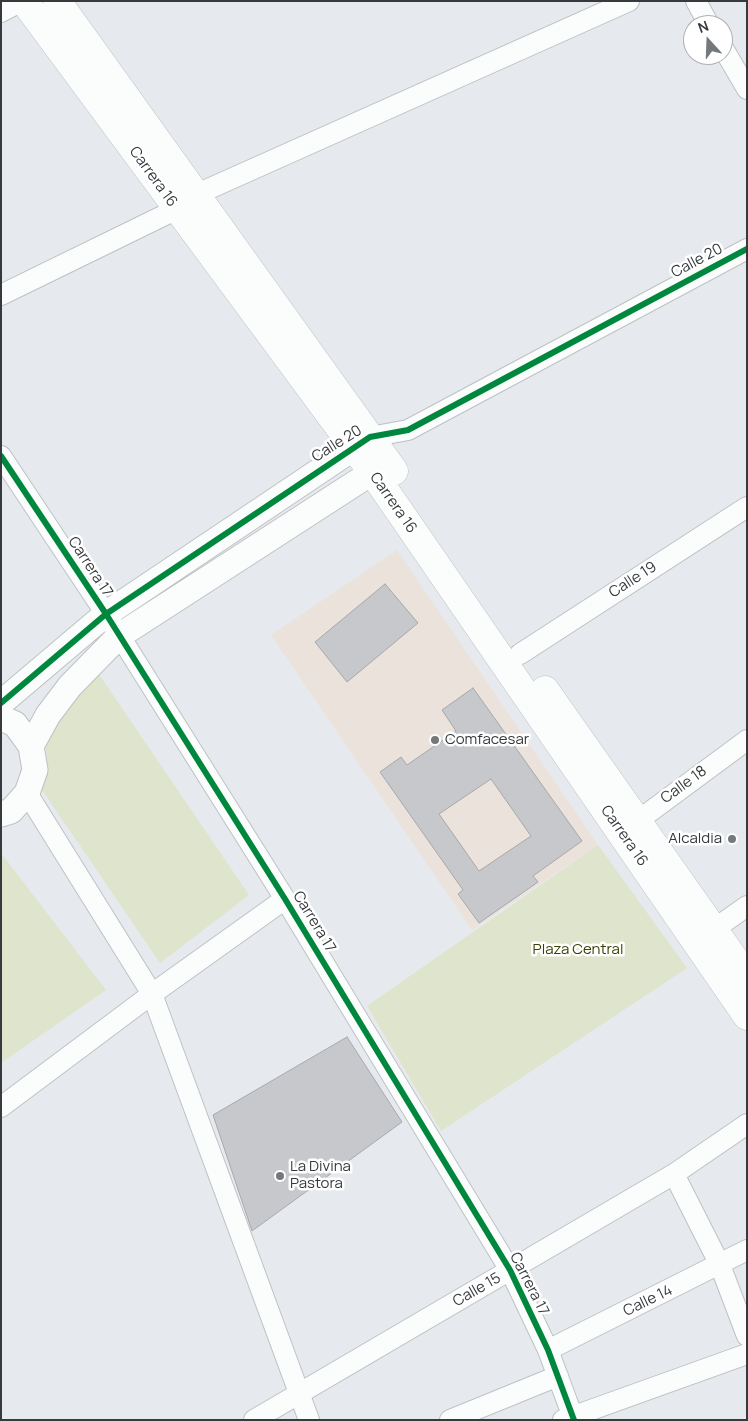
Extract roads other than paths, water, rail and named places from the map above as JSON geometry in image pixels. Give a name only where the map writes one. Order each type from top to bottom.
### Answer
[{"type":"main road","name":"Carrera 16","points":[[23,1],[186,202],[520,654],[747,1016]]},
{"type":"main road","name":"Carrera 16","points":[[57,1],[186,202]]},
{"type":"main road","name":"Carrera 16","points":[[381,468],[583,779],[629,827],[712,930],[747,977]]},
{"type":"street","points":[[1,12],[23,1]]},
{"type":"street","points":[[1,295],[186,202],[628,1]]},
{"type":"street","points":[[696,1],[704,15]]},
{"type":"street","points":[[733,65],[747,90]]},
{"type":"street","name":"Calle 20","points":[[1,703],[106,614],[362,442],[408,430],[747,249]]},
{"type":"street","name":"Calle 20","points":[[31,746],[48,715],[70,686],[119,636],[381,468],[408,430]]},
{"type":"street","name":"Carrera 17","points":[[1,456],[106,614],[285,899],[510,1270],[548,1350],[558,1376],[570,1419]]},
{"type":"street","name":"Calle 19","points":[[520,654],[747,507]]},
{"type":"street","points":[[1,718],[15,724],[31,746],[35,770],[27,793],[11,810],[1,814]]},
{"type":"street","name":"Calle 18","points":[[629,827],[747,740]]},
{"type":"street","points":[[27,793],[152,994],[309,1420]]},
{"type":"street","points":[[1,1107],[152,994],[285,899]]},
{"type":"street","points":[[712,930],[747,906]]},
{"type":"street","name":"Calle 15","points":[[254,1420],[674,1174],[747,1124]]},
{"type":"street","points":[[674,1174],[720,1266],[747,1336]]},
{"type":"street","name":"Calle 14","points":[[548,1350],[720,1266],[747,1250]]},
{"type":"street","points":[[570,1419],[747,1354]]},
{"type":"street","points":[[450,1420],[558,1376]]},
{"type":"place","name":"Comfacesar","points":[[435,740]]},
{"type":"place","name":"Alcaldia","points":[[732,839]]},
{"type":"place","name":"La Divina Pastora","points":[[280,1176]]},
{"type":"park label","name":"Plaza Central","points":[[578,950]]}]
